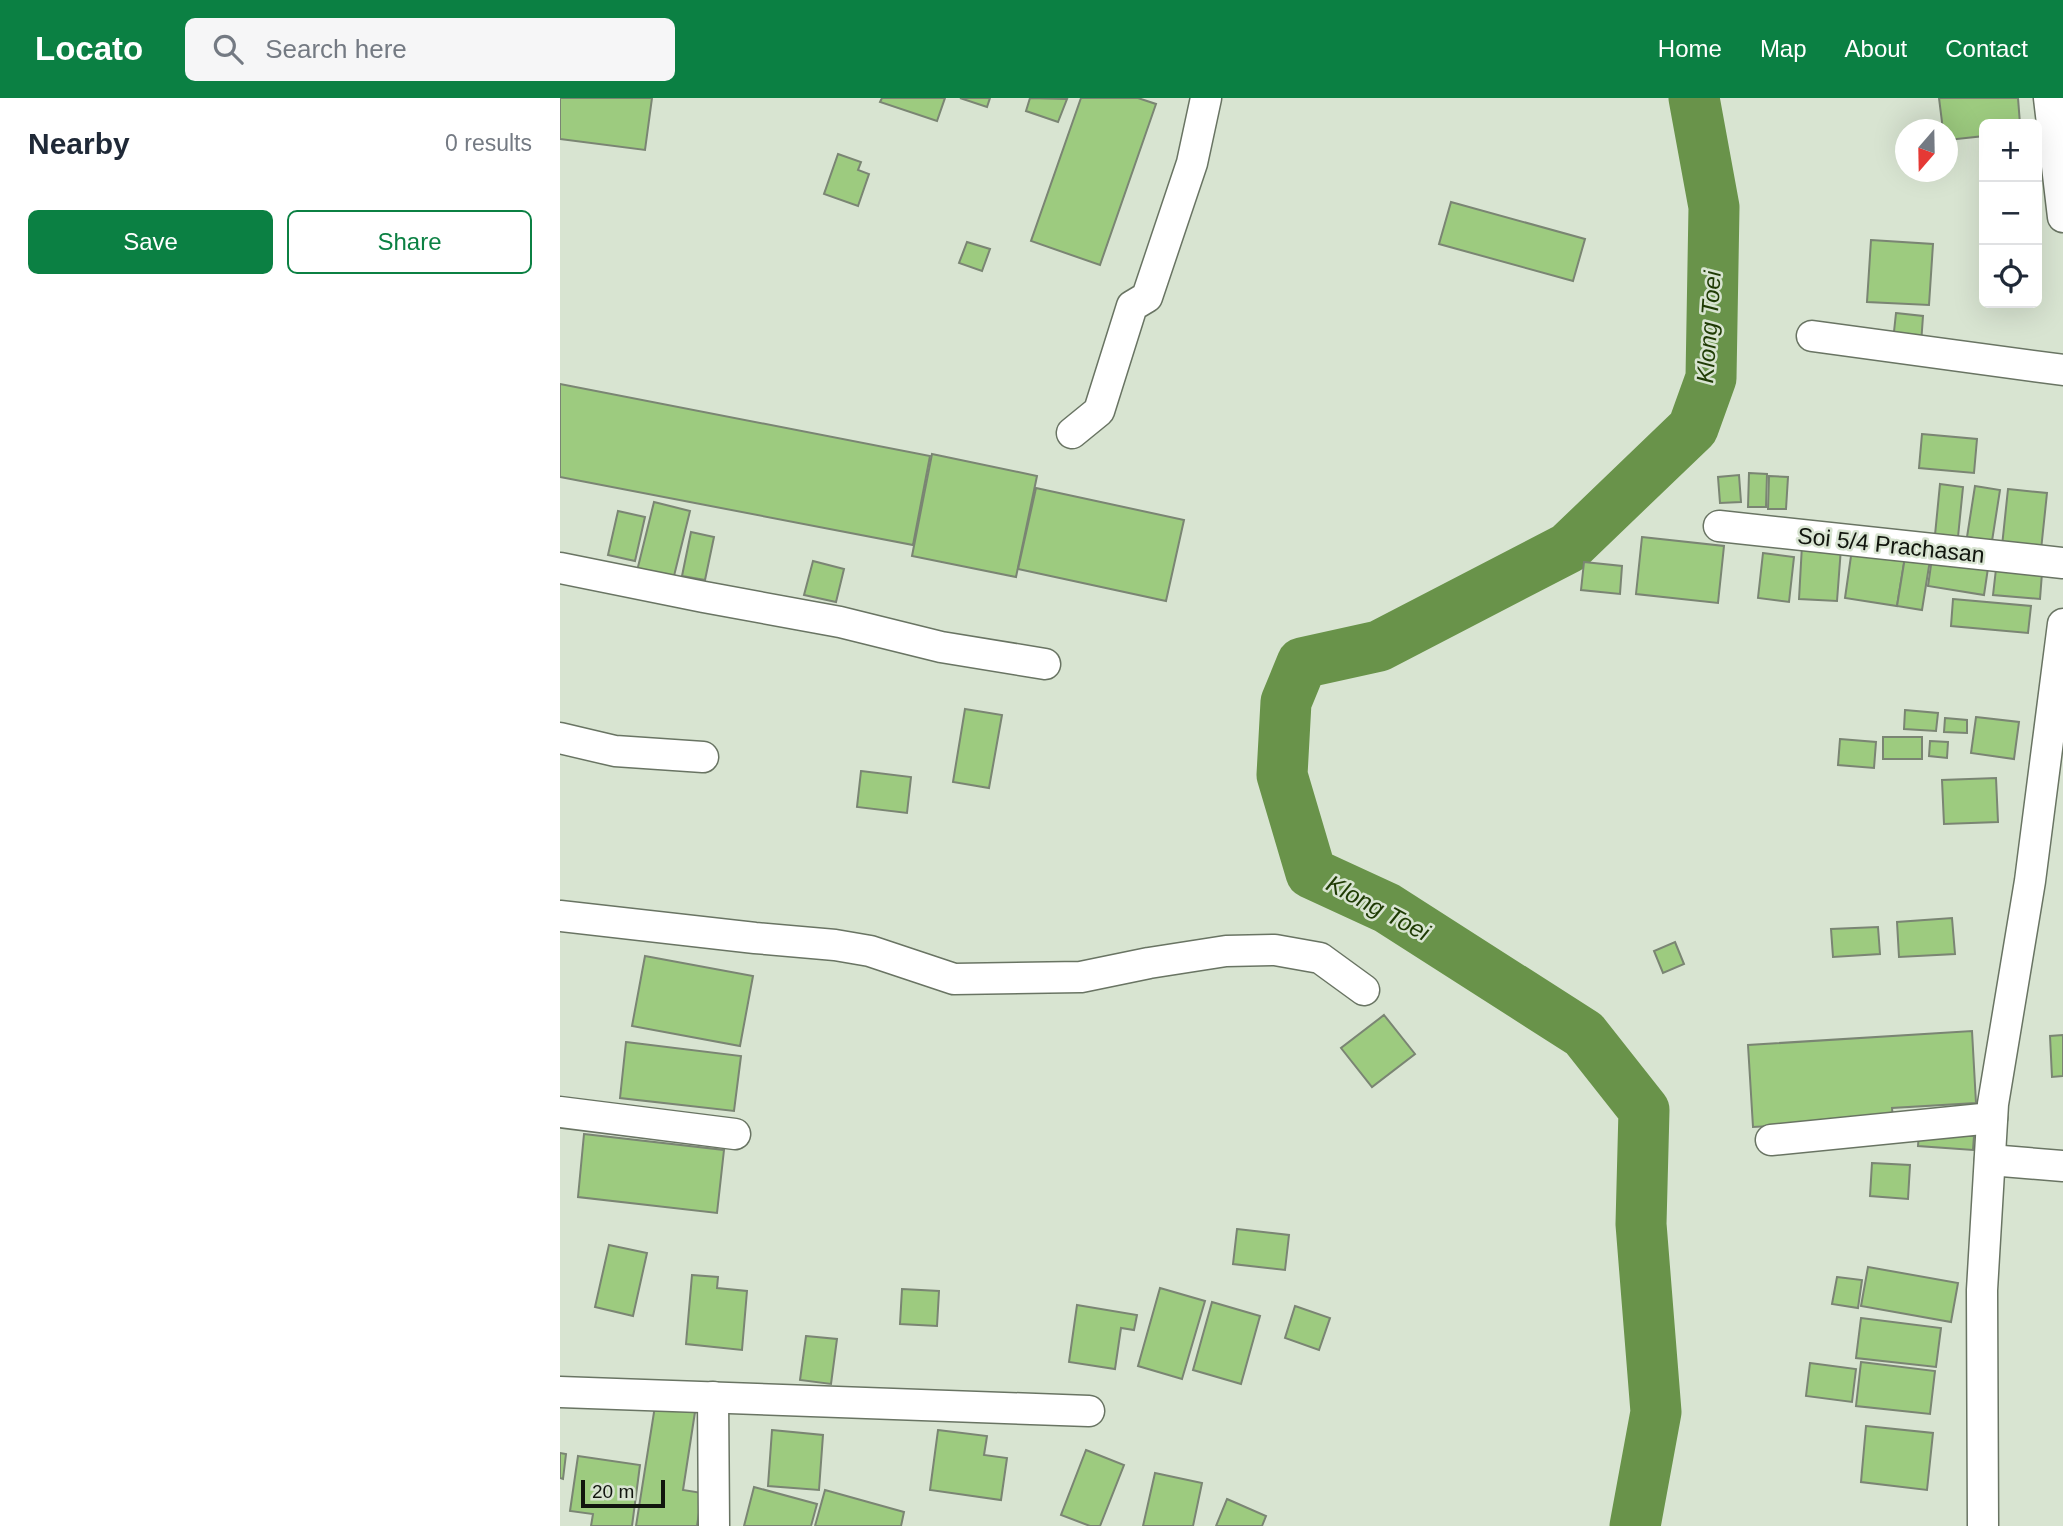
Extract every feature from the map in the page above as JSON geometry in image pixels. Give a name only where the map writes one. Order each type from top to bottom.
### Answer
[{"type":"street","points":[[1072,433],[1099,411],[1132,306],[1147,297],[1192,163],[1206,98]]},
{"type":"street","points":[[2049,98],[2063,217]]},
{"type":"street","points":[[1812,337],[2063,370]]},
{"type":"street","name":"Soi 5/4 Prachasan","points":[[1719,526],[2063,563]]},
{"type":"street","points":[[560,568],[840,622],[941,647],[1045,664]]},
{"type":"street","points":[[1984,1523],[1982,1290],[1992,1118],[2030,881],[2063,624]]},
{"type":"street","points":[[560,738],[615,751],[703,757]]},
{"type":"street","points":[[560,916],[835,945],[870,951],[954,979],[1081,977],[1226,951],[1275,950],[1320,957],[1364,990]]},
{"type":"street","points":[[560,1112],[735,1134]]},
{"type":"street","points":[[1771,1140],[1992,1118]]},
{"type":"street","points":[[1990,1160],[2063,1166]]},
{"type":"street","points":[[560,1392],[1089,1411]]},
{"type":"street","points":[[713,1397],[714,1526]]},
{"type":"building","points":[[560,98],[652,98],[645,150],[560,139]]},
{"type":"building","points":[[882,98],[945,98],[937,121],[880,102]]},
{"type":"building","points":[[960,98],[990,98],[987,107]]},
{"type":"building","points":[[1030,98],[1067,99],[1058,122],[1026,111]]},
{"type":"building","points":[[1081,98],[1138,98],[1156,104],[1100,265],[1031,241]]},
{"type":"building","points":[[1939,98],[2018,98],[2020,119],[1979,119],[1979,137],[1958,139],[1958,119],[1942,119]]},
{"type":"building","points":[[838,154],[861,162],[858,170],[869,174],[858,206],[824,194]]},
{"type":"building","points":[[1451,202],[1585,239],[1573,281],[1439,244]]},
{"type":"building","points":[[1871,240],[1933,244],[1929,305],[1867,302]]},
{"type":"building","points":[[967,242],[990,249],[982,271],[959,263]]},
{"type":"building","points":[[1896,313],[1923,316],[1921,344],[1893,341]]},
{"type":"building","points":[[560,384],[930,456],[913,545],[560,477]]},
{"type":"building","points":[[1922,434],[1977,439],[1974,473],[1919,468]]},
{"type":"building","points":[[932,454],[1037,476],[1016,577],[912,556]]},
{"type":"building","points":[[1749,473],[1767,474],[1766,507],[1748,507]]},
{"type":"building","points":[[1739,475],[1741,502],[1720,503],[1718,477]]},
{"type":"building","points":[[1769,476],[1788,477],[1786,509],[1768,509]]},
{"type":"building","points":[[1940,484],[1963,487],[1958,537],[1935,535]]},
{"type":"building","points":[[1975,486],[2000,490],[1992,541],[1967,537]]},
{"type":"building","points":[[1036,488],[1184,520],[1166,601],[1018,569]]},
{"type":"building","points":[[2008,489],[2047,493],[2041,550],[2002,546]]},
{"type":"building","points":[[654,502],[690,511],[672,584],[636,575]]},
{"type":"building","points":[[618,511],[645,517],[635,561],[608,555]]},
{"type":"building","points":[[691,532],[714,537],[705,580],[682,576]]},
{"type":"building","points":[[1642,537],[1724,546],[1718,603],[1636,594]]},
{"type":"building","points":[[1802,545],[1841,548],[1837,601],[1799,599]]},
{"type":"building","points":[[1852,549],[1905,557],[1897,606],[1845,598]]},
{"type":"building","points":[[1763,553],[1794,557],[1789,602],[1758,598]]},
{"type":"building","points":[[1905,557],[1930,560],[1922,610],[1897,606]]},
{"type":"building","points":[[1932,558],[1988,568],[1984,595],[1928,586]]},
{"type":"building","points":[[813,561],[844,569],[836,602],[804,595]]},
{"type":"building","points":[[1584,562],[1622,566],[1620,594],[1581,590]]},
{"type":"building","points":[[1996,569],[2042,573],[2040,599],[1993,595]]},
{"type":"building","points":[[1953,599],[2031,606],[2028,633],[1951,626]]},
{"type":"building","points":[[965,709],[1002,715],[989,788],[953,782]]},
{"type":"building","points":[[1905,710],[1938,713],[1936,731],[1904,729]]},
{"type":"building","points":[[1976,717],[2019,722],[2014,759],[1971,753]]},
{"type":"building","points":[[1945,718],[1967,720],[1967,733],[1944,732]]},
{"type":"building","points":[[1883,737],[1922,737],[1922,759],[1883,759]]},
{"type":"building","points":[[1840,739],[1876,742],[1874,768],[1838,765]]},
{"type":"building","points":[[1930,741],[1948,742],[1947,758],[1929,756]]},
{"type":"building","points":[[861,771],[911,777],[907,813],[857,807]]},
{"type":"building","points":[[1996,778],[1998,822],[1944,824],[1942,780]]},
{"type":"building","points":[[1952,918],[1955,954],[1899,957],[1897,922]]},
{"type":"building","points":[[1878,927],[1880,954],[1833,957],[1831,929]]},
{"type":"building","points":[[1675,942],[1684,964],[1663,973],[1654,951]]},
{"type":"building","points":[[645,956],[753,976],[740,1046],[632,1026]]},
{"type":"building","points":[[1384,1015],[1415,1054],[1372,1087],[1341,1048]]},
{"type":"building","points":[[1972,1031],[1976,1103],[1892,1108],[1893,1119],[1753,1127],[1748,1045]]},
{"type":"building","points":[[2063,1035],[2063,1076],[2052,1077],[2050,1036]]},
{"type":"building","points":[[626,1042],[741,1056],[734,1111],[620,1098]]},
{"type":"building","points":[[1919,1132],[1974,1136],[1973,1150],[1918,1146]]},
{"type":"building","points":[[584,1134],[724,1150],[717,1213],[578,1197]]},
{"type":"building","points":[[1872,1163],[1910,1165],[1908,1199],[1870,1196]]},
{"type":"building","points":[[1237,1229],[1289,1235],[1285,1270],[1233,1264]]},
{"type":"building","points":[[609,1245],[647,1253],[633,1316],[595,1307]]},
{"type":"building","points":[[1868,1267],[1958,1283],[1951,1322],[1861,1306]]},
{"type":"building","points":[[692,1275],[718,1277],[717,1288],[747,1291],[742,1350],[686,1344]]},
{"type":"building","points":[[1837,1277],[1862,1280],[1858,1308],[1832,1304]]},
{"type":"building","points":[[1160,1288],[1205,1301],[1182,1379],[1138,1366]]},
{"type":"building","points":[[902,1289],[939,1291],[937,1326],[900,1324]]},
{"type":"building","points":[[1212,1302],[1260,1316],[1241,1384],[1193,1370]]},
{"type":"building","points":[[1077,1305],[1137,1315],[1134,1330],[1121,1328],[1115,1369],[1069,1362]]},
{"type":"building","points":[[1295,1306],[1330,1318],[1319,1350],[1285,1338]]},
{"type":"building","points":[[1861,1318],[1941,1328],[1936,1367],[1856,1358]]},
{"type":"building","points":[[806,1336],[837,1339],[831,1384],[800,1380]]},
{"type":"building","points":[[1861,1362],[1935,1371],[1930,1414],[1856,1406]]},
{"type":"building","points":[[1810,1363],[1856,1369],[1852,1402],[1806,1396]]},
{"type":"building","points":[[655,1406],[695,1412],[683,1490],[702,1493],[697,1526],[636,1526]]},
{"type":"building","points":[[1866,1426],[1933,1433],[1927,1490],[1861,1482]]},
{"type":"building","points":[[772,1430],[823,1435],[819,1490],[768,1486]]},
{"type":"building","points":[[938,1430],[987,1436],[984,1455],[1007,1458],[1001,1500],[930,1490]]},
{"type":"building","points":[[1086,1450],[1124,1465],[1100,1526],[1090,1526],[1061,1515]]},
{"type":"building","points":[[560,1453],[566,1454],[563,1479],[560,1478]]},
{"type":"building","points":[[578,1456],[640,1465],[632,1526],[591,1526],[593,1514],[570,1511]]},
{"type":"building","points":[[1155,1473],[1202,1483],[1193,1526],[1143,1526]]},
{"type":"building","points":[[754,1487],[817,1504],[811,1526],[744,1526]]},
{"type":"building","points":[[825,1490],[904,1512],[901,1526],[815,1526]]},
{"type":"building","points":[[1227,1499],[1266,1516],[1262,1526],[1216,1526]]},
{"type":"waterway","name":"Klong Toei","points":[[1635,1526],[1656,1412],[1641,1224],[1644,1110],[1584,1034],[1387,908],[1311,873],[1282,775],[1286,702],[1302,663],[1379,646],[1568,548],[1693,428],[1711,378],[1714,207],[1694,98]]}]
